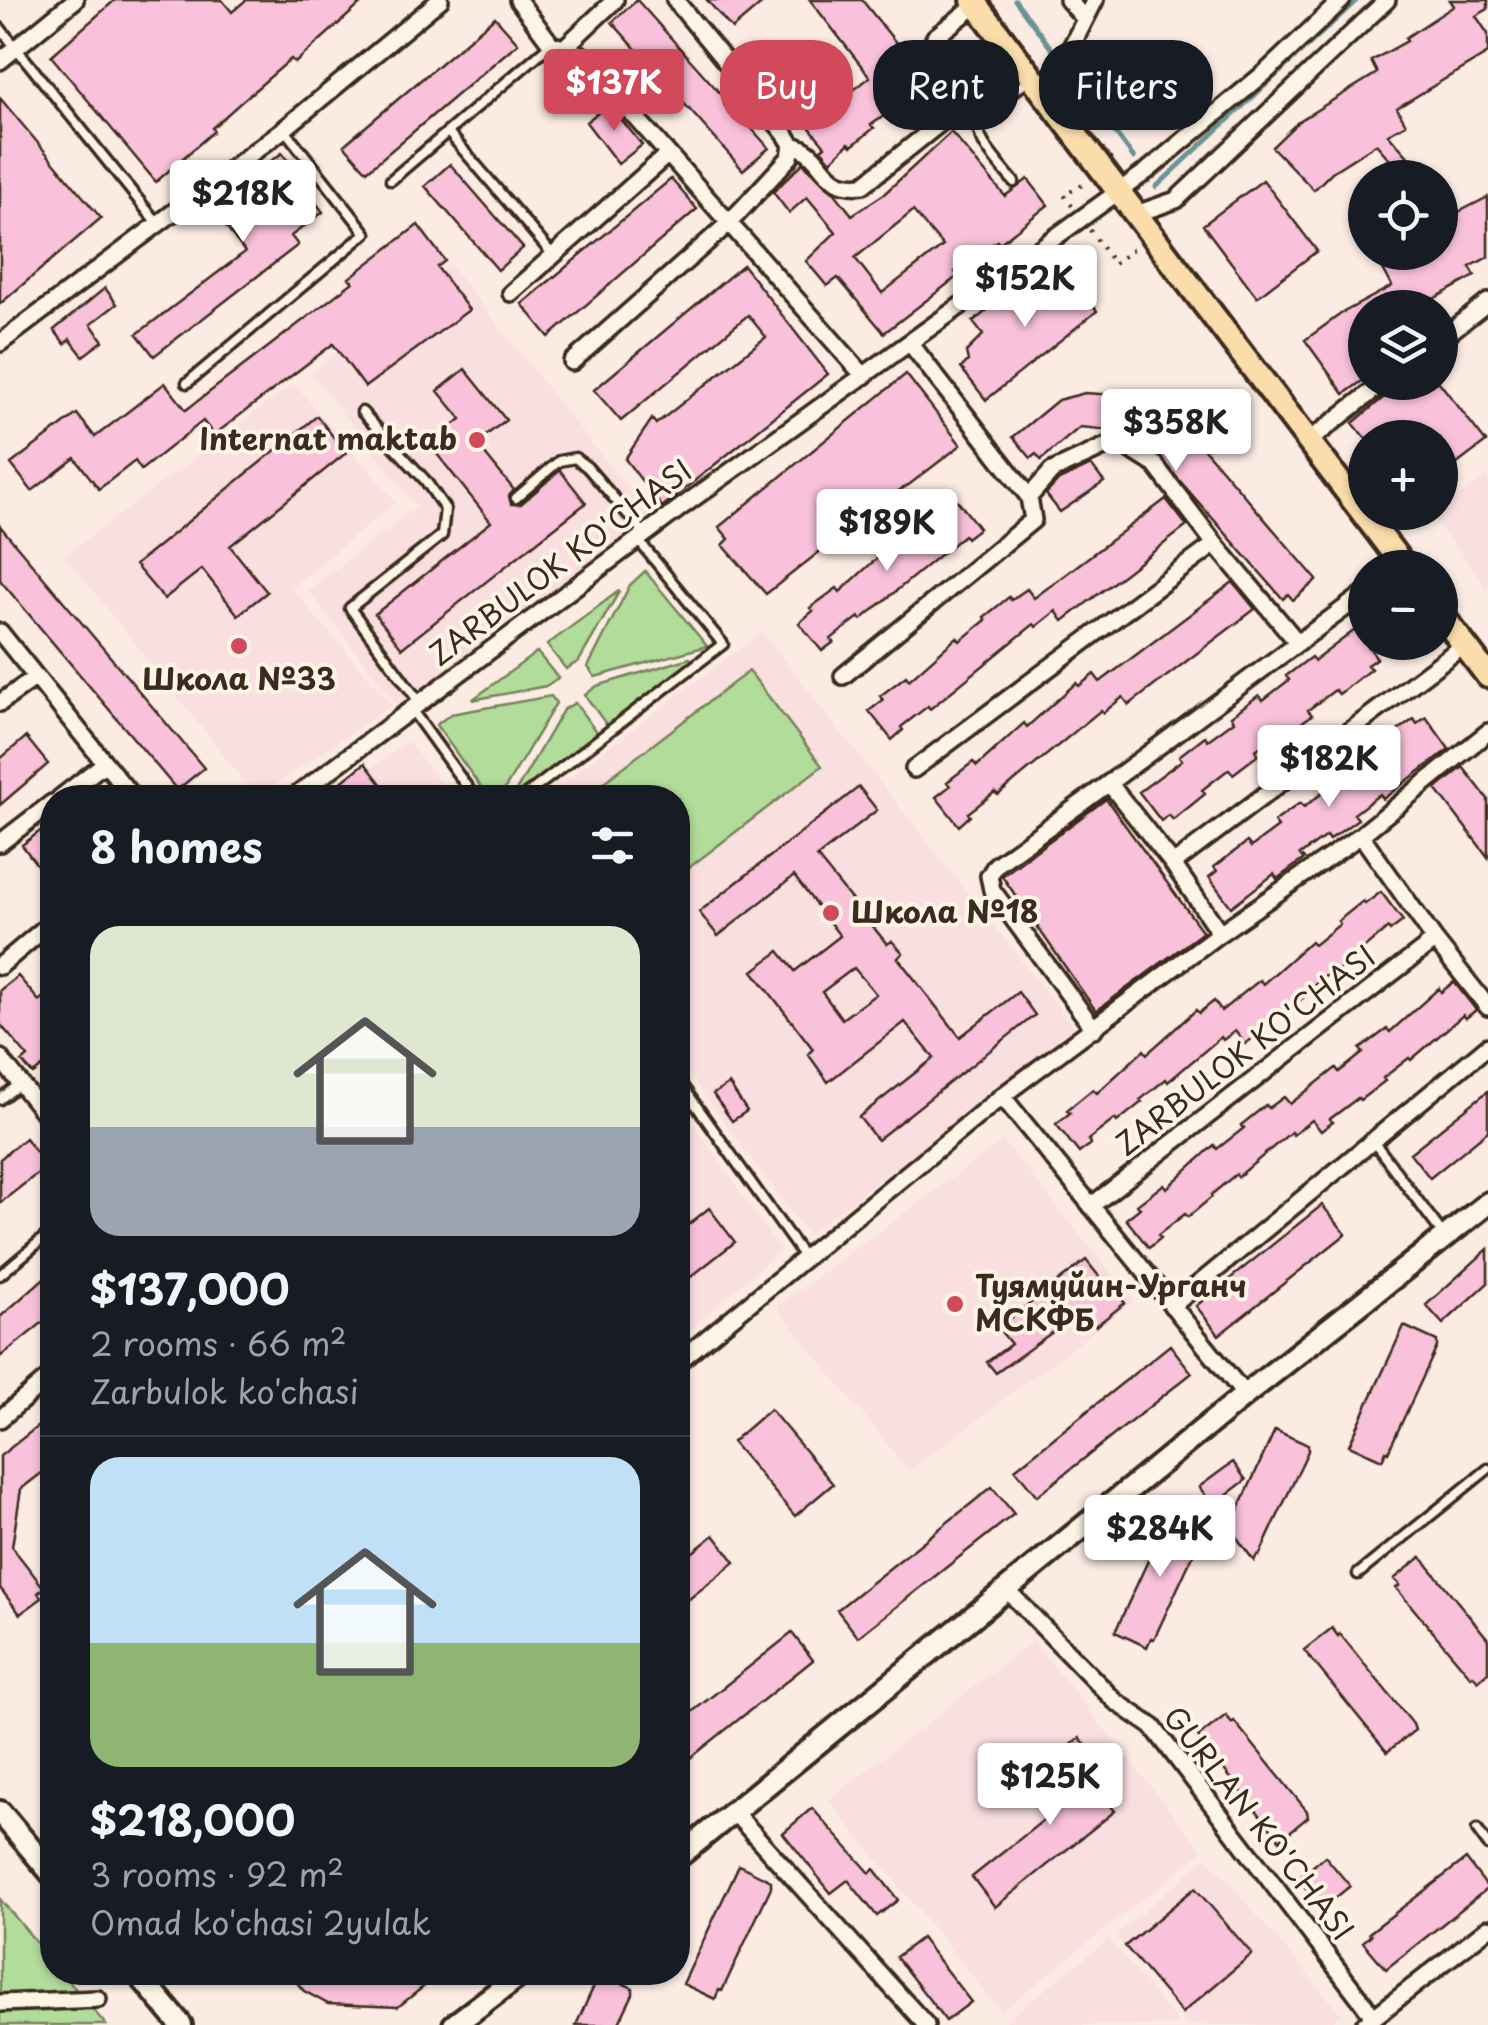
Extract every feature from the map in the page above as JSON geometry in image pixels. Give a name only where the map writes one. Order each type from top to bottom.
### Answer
[{"type":"main road","points":[[975,2],[1391,550]]},
{"type":"main road","points":[[1458,637],[1488,676]]},
{"type":"street","points":[[0,61],[75,0]]},
{"type":"street","points":[[0,343],[284,130],[440,0]]},
{"type":"street","points":[[518,0],[558,45],[580,54],[864,376]]},
{"type":"street","points":[[558,45],[614,0]]},
{"type":"street","points":[[675,0],[792,145],[804,148],[834,183],[848,187],[863,185],[959,108],[961,96],[931,46],[935,37],[975,2]]},
{"type":"street","points":[[1068,0],[1084,18]]},
{"type":"street","points":[[1036,83],[1063,63],[1095,0]]},
{"type":"street","name":"ZARBULOK KO'CHASI","points":[[310,785],[641,537],[1118,192],[1267,71],[1342,0]]},
{"type":"street","points":[[1136,214],[1176,200],[1387,0]]},
{"type":"street","points":[[572,362],[729,223],[790,157],[792,145]]},
{"type":"street","points":[[511,293],[668,154]]},
{"type":"street","points":[[1458,326],[1488,302]]},
{"type":"street","points":[[843,676],[1033,520],[1029,496],[910,343]]},
{"type":"street","points":[[1309,441],[1361,400]]},
{"type":"street","points":[[1029,496],[1052,471],[1117,441],[1155,465],[1214,544],[1298,643]]},
{"type":"street","points":[[914,769],[1214,544]]},
{"type":"street","points":[[1094,1029],[992,890],[989,876],[996,864],[1348,606]]},
{"type":"street","points":[[0,632],[123,785]]},
{"type":"street","points":[[1173,864],[1464,645]]},
{"type":"street","points":[[0,704],[36,677]]},
{"type":"street","points":[[690,1352],[1002,1096],[1220,933],[1361,835],[1488,732]]},
{"type":"street","points":[[77,785],[106,763]]},
{"type":"street","points":[[1109,783],[1173,864],[1220,933]]},
{"type":"street","points":[[0,843],[40,812]]},
{"type":"street","points":[[1361,835],[1488,1007]]},
{"type":"street","points":[[0,966],[40,932]]},
{"type":"street","name":"ZARBULOK KO'CHASI","points":[[1091,1206],[1435,940]]},
{"type":"street","points":[[1172,1306],[1488,1046]]},
{"type":"street","points":[[0,1058],[40,1108]]},
{"type":"street","points":[[1002,1096],[1245,1395]]},
{"type":"street","points":[[690,1847],[1245,1395],[1488,1204]]},
{"type":"street","points":[[0,1419],[40,1385]]},
{"type":"street","name":"GURLAN KO'CHASI","points":[[1006,1589],[1115,1701],[1153,1727],[1369,2021],[1488,1928]]},
{"type":"street","points":[[0,1812],[40,1860]]},
{"type":"street","points":[[733,1812],[926,2025]]},
{"type":"street","points":[[147,1985],[181,2025]]},
{"type":"street","points":[[454,2025],[507,1985]]},
{"type":"street","points":[[0,2003],[98,1998]]},
{"type":"lane","points":[[0,28],[158,225]]},
{"type":"lane","points":[[391,180],[558,45]]},
{"type":"lane","points":[[1014,182],[980,142],[978,124],[983,114],[1036,83]]},
{"type":"lane","points":[[186,384],[366,233],[284,130]]},
{"type":"lane","points":[[448,132],[554,255]]},
{"type":"lane","points":[[362,412],[425,480],[445,508],[442,535],[350,608],[467,785]]},
{"type":"lane","points":[[516,498],[559,460],[576,458],[587,467],[723,644],[539,785]]},
{"type":"lane","points":[[0,1099],[21,1083]]},
{"type":"lane","points":[[690,1097],[804,1257]]},
{"type":"lane","points":[[1373,1141],[1445,1237]]},
{"type":"lane","points":[[0,1274],[40,1241]]},
{"type":"lane","points":[[1358,1574],[1488,1469]]},
{"type":"lane","points":[[1477,1830],[1488,1845]]},
{"type":"shaded area","name":"Internat maktab","points":[[450,265],[649,516],[402,711],[308,590],[417,507],[311,373]]},
{"type":"shaded area","name":"Школа №33","points":[[294,383],[396,502],[291,588],[392,705],[275,785],[247,785],[65,556]]},
{"type":"shaded area","points":[[1488,475],[1488,589],[1442,530],[1458,530],[1458,498]]},
{"type":"shaded area","name":"Школа №18","points":[[762,632],[1075,1029],[808,1235],[690,1076],[690,785],[558,785]]},
{"type":"shaded area","points":[[408,741],[442,785],[347,785]]},
{"type":"shaded area","points":[[690,1119],[780,1250],[690,1329]]},
{"type":"shaded area","name":"Туямуйин-Урганч МСКФБ","points":[[1003,1141],[1134,1301],[909,1471],[776,1307]]},
{"type":"shaded area","points":[[1033,1641],[1203,1851],[1001,2012],[829,1800]]},
{"type":"shaded area","points":[[1207,1857],[1342,2015],[1325,2025],[1187,2025],[1116,1935]]},
{"type":"shaded area","points":[[1109,1939],[1180,2025],[1004,2022]]},
{"type":"green space","points":[[645,571],[707,646],[595,677],[588,667],[630,585]]},
{"type":"green space","points":[[620,590],[579,661],[566,669],[547,645]]},
{"type":"green space","points":[[537,652],[558,678],[546,686],[472,700]]},
{"type":"green space","points":[[690,658],[692,661],[608,727],[585,695],[597,686]]},
{"type":"green space","points":[[749,671],[822,766],[690,867],[690,785],[604,782]]},
{"type":"green space","points":[[551,696],[556,703],[507,785],[479,785],[436,725],[451,714]]},
{"type":"green space","points":[[575,703],[600,737],[531,785],[520,785],[563,710]]},
{"type":"green space","points":[[0,1899],[40,1947],[40,1985],[72,1985],[106,2025],[0,2025]]},
{"type":"building","points":[[115,0],[222,0],[232,12],[246,0],[365,0],[295,63],[291,59],[248,96],[156,182],[51,56]]},
{"type":"building","points":[[637,0],[720,93],[720,130],[753,130],[769,148],[743,170],[612,22]]},
{"type":"building","points":[[707,0],[766,0],[732,29]]},
{"type":"building","points":[[810,0],[862,0],[894,40],[873,40],[873,129],[852,146],[849,143],[831,161],[812,130],[853,130],[853,90],[870,77],[853,55],[853,40],[841,40]]},
{"type":"building","points":[[1450,0],[1488,0],[1488,9],[1476,16],[1488,34],[1488,53],[1397,108],[1406,124],[1388,134],[1411,160],[1390,160],[1376,144],[1348,160],[1314,190],[1272,147],[1299,121],[1377,73],[1371,61],[1407,41],[1405,38],[1454,6]]},
{"type":"building","points":[[495,17],[518,43],[367,171],[344,145]]},
{"type":"building","points":[[0,98],[101,218],[0,304]]},
{"type":"building","points":[[609,104],[642,145],[618,164],[586,122]]},
{"type":"building","points":[[951,132],[1005,196],[1028,179],[1048,205],[999,244],[997,241],[955,272],[958,276],[884,333],[838,278],[827,286],[806,261],[836,232],[807,197],[789,213],[773,192],[803,163],[852,215],[884,194]],"holes":[[[913,211],[943,246],[882,293],[855,258]]]},
{"type":"building","points":[[282,153],[323,212],[291,236],[298,245],[154,356],[137,334],[245,252],[210,206]]},
{"type":"building","points":[[450,164],[523,248],[498,270],[425,186]]},
{"type":"building","points":[[671,179],[697,209],[549,337],[522,304]]},
{"type":"building","points":[[1263,180],[1317,251],[1257,297],[1203,225]]},
{"type":"building","points":[[1488,197],[1488,257],[1470,267],[1475,276],[1450,290],[1385,290],[1392,286],[1384,270],[1458,270],[1458,212]]},
{"type":"building","points":[[418,225],[445,261],[437,267],[469,310],[365,387],[333,344],[214,435],[203,421],[141,470],[135,461],[99,489],[75,458],[32,491],[11,464],[77,414],[95,437],[165,383],[186,410],[353,282],[349,278]]},
{"type":"building","points":[[1064,263],[1097,311],[986,400],[961,368],[968,361],[966,352],[983,335],[973,322],[998,301],[1004,306]]},
{"type":"building","points":[[743,265],[828,374],[662,507],[625,459],[652,419],[656,424],[766,337],[748,315],[621,421],[594,390]]},
{"type":"building","points":[[105,288],[117,304],[91,324],[103,341],[83,356],[70,339],[65,344],[54,330]]},
{"type":"building","points":[[1348,310],[1348,391],[1344,394],[1305,340]]},
{"type":"building","name":"Internat maktab","points":[[465,369],[506,420],[476,443],[514,490],[509,496],[511,504],[521,504],[560,470],[586,503],[402,648],[375,614],[491,522],[429,444],[461,419],[438,391]]},
{"type":"building","points":[[906,374],[961,445],[910,484],[895,493],[881,495],[875,508],[766,594],[723,545],[729,539],[719,527]]},
{"type":"building","points":[[1085,393],[1147,397],[1168,407],[1317,580],[1293,600],[1288,594],[1283,599],[1138,433],[1080,427],[1041,460],[1036,454],[1031,458],[1013,437],[1058,400]]},
{"type":"building","points":[[1380,400],[1453,400],[1486,442],[1458,463],[1458,420],[1357,420]]},
{"type":"building","points":[[317,416],[346,453],[230,546],[267,592],[238,615],[202,569],[164,599],[135,565]]},
{"type":"building","points":[[1091,465],[1104,482],[1060,512],[1046,494],[1059,480]]},
{"type":"building","points":[[1166,499],[1187,526],[1063,621],[1056,611],[1036,627],[1034,624],[930,709],[928,706],[901,727],[903,730],[892,740],[869,711],[883,700],[880,696],[906,676],[909,680],[957,637],[960,641],[1009,597],[1011,600],[1027,589],[1034,598]]},
{"type":"building","points":[[957,500],[979,528],[966,538],[964,535],[861,620],[859,617],[822,651],[799,623],[813,611],[810,608],[837,588],[840,592],[939,508],[942,512]]},
{"type":"building","points":[[0,526],[204,768],[183,785],[173,785],[0,580]]},
{"type":"building","points":[[1233,582],[1255,609],[1129,705],[1123,697],[1103,713],[1101,710],[998,795],[995,792],[968,813],[970,816],[959,826],[936,797],[950,786],[947,782],[973,762],[977,766],[1076,683],[1079,686],[1094,674],[1100,682]]},
{"type":"building","points":[[1348,635],[1348,660],[1374,660],[1367,665],[1371,669],[1339,694],[1335,690],[1308,710],[1312,715],[1285,735],[1282,730],[1233,774],[1229,769],[1202,790],[1205,794],[1173,820],[1169,815],[1161,821],[1139,792],[1182,760],[1179,756],[1205,736],[1208,740],[1234,721],[1231,716],[1259,695],[1263,700],[1289,680],[1286,676],[1311,657],[1314,661]]},
{"type":"building","points":[[1426,717],[1449,749],[1383,799],[1380,794],[1354,814],[1358,819],[1300,855],[1304,859],[1277,879],[1274,874],[1231,907],[1209,877],[1217,871],[1214,867],[1247,842],[1251,847],[1278,827],[1274,822],[1300,803],[1304,807],[1353,762],[1357,767],[1414,719],[1417,724]]},
{"type":"building","points":[[26,737],[48,764],[0,805],[0,759]]},
{"type":"building","points":[[365,763],[382,785],[340,785]]},
{"type":"building","points":[[1463,767],[1488,799],[1488,857],[1436,789]]},
{"type":"building","points":[[859,787],[877,810],[817,857],[887,944],[892,941],[903,953],[898,958],[960,1037],[1018,992],[1035,1015],[877,1140],[859,1117],[934,1058],[905,1022],[828,1082],[808,1054],[813,1049],[753,971],[779,951],[795,971],[840,936],[794,876],[718,936],[699,912]],"holes":[[[854,968],[876,994],[842,1019],[822,992]]]},
{"type":"building","points":[[1106,799],[1203,932],[1096,1011],[1002,876]]},
{"type":"building","points":[[40,831],[40,869],[22,845]]},
{"type":"building","points":[[1381,892],[1403,921],[1390,931],[1388,928],[1335,973],[1333,970],[1284,1013],[1282,1010],[1255,1031],[1257,1035],[1245,1044],[1235,1031],[1223,1040],[1221,1037],[1117,1122],[1115,1119],[1088,1140],[1091,1144],[1079,1153],[1056,1124],[1070,1113],[1067,1110],[1093,1089],[1097,1093],[1196,1010],[1199,1013],[1214,1001],[1221,1011],[1260,980],[1263,984],[1311,941],[1314,945],[1363,901],[1365,904]]},
{"type":"building","points":[[18,976],[40,1000],[40,1069],[33,1074],[22,1062],[28,1057],[0,1024],[0,990]]},
{"type":"building","points":[[1454,982],[1476,1010],[1466,1018],[1463,1015],[1411,1060],[1383,1078],[1385,1081],[1330,1119],[1333,1122],[1321,1131],[1312,1120],[1293,1135],[1291,1132],[1188,1217],[1185,1214],[1158,1235],[1161,1238],[1149,1248],[1126,1219],[1140,1208],[1137,1205],[1164,1184],[1167,1188],[1214,1145],[1217,1149],[1244,1128],[1241,1125],[1266,1105],[1269,1108],[1284,1097],[1290,1104],[1336,1068],[1339,1072],[1363,1053],[1360,1049],[1387,1029],[1390,1032],[1439,988],[1441,992]]},
{"type":"building","points":[[729,1084],[747,1111],[732,1121],[713,1094]]},
{"type":"building","points":[[1488,1091],[1488,1131],[1430,1178],[1410,1153]]},
{"type":"building","points":[[25,1138],[40,1157],[40,1172],[0,1203],[0,1159]]},
{"type":"building","points":[[1322,1205],[1346,1234],[1219,1335],[1196,1306]]},
{"type":"building","points":[[709,1208],[735,1242],[690,1278],[690,1223]]},
{"type":"building","points":[[1488,1249],[1488,1283],[1443,1324],[1426,1305]]},
{"type":"building","points":[[1086,1260],[1125,1303],[1096,1326],[1083,1310],[996,1373],[987,1362],[1011,1344],[998,1328]]},
{"type":"building","points":[[40,1282],[40,1325],[0,1357],[0,1317]]},
{"type":"building","points":[[1404,1326],[1437,1341],[1437,1347],[1382,1460],[1349,1445]]},
{"type":"building","points":[[1170,1345],[1192,1373],[1037,1496],[1015,1469]]},
{"type":"building","points":[[770,1409],[833,1484],[795,1516],[732,1442]]},
{"type":"building","points":[[40,1424],[40,1474],[21,1489],[12,1547],[40,1583],[40,1599],[20,1614],[0,1588],[0,1456]]},
{"type":"building","points":[[1275,1430],[1308,1445],[1308,1451],[1254,1561],[1230,1528]]},
{"type":"building","points":[[1233,1462],[1246,1480],[1213,1505],[1199,1487]]},
{"type":"building","points":[[992,1487],[1014,1514],[858,1637],[837,1610]]},
{"type":"building","points":[[1170,1513],[1205,1529],[1147,1647],[1115,1632]]},
{"type":"building","points":[[714,1535],[735,1562],[690,1598],[690,1554]]},
{"type":"building","points":[[1421,1557],[1488,1639],[1488,1672],[1478,1681],[1396,1588],[1400,1585],[1394,1579]]},
{"type":"building","points":[[1332,1628],[1413,1724],[1415,1730],[1387,1752],[1304,1650]]},
{"type":"building","points":[[792,1633],[813,1660],[690,1758],[690,1714]]},
{"type":"building","points":[[1226,1715],[1307,1811],[1308,1817],[1280,1840],[1198,1737]]},
{"type":"building","points":[[1080,1738],[1103,1767],[1089,1778],[1115,1811],[995,1907],[972,1877],[1075,1795],[1049,1762]]},
{"type":"building","points":[[812,1808],[870,1873],[874,1869],[898,1900],[877,1916],[848,1880],[831,1893],[783,1833]]},
{"type":"building","points":[[1325,1856],[1350,1886],[1323,1908],[1298,1879]]},
{"type":"building","points":[[1466,1859],[1488,1888],[1386,1969],[1363,1942],[1369,1933]]},
{"type":"building","points":[[739,1865],[771,1881],[715,1999],[685,1985],[690,1985],[690,1969]]},
{"type":"building","points":[[1195,1888],[1252,1954],[1182,2013],[1125,1946]]},
{"type":"building","points":[[921,1938],[971,2002],[946,2021],[896,1957]]},
{"type":"building","points":[[299,1985],[426,1985],[398,2007],[328,2004]]},
{"type":"building","points":[[594,1985],[633,1988],[618,2025],[576,2025]]},
{"type":"waterway","points":[[1015,0],[1045,40]]},
{"type":"waterway","points":[[1156,187],[1357,0]]},
{"type":"waterway","points":[[1113,130],[1134,158]]},
{"type":"place","name":"Internat maktab","points":[[477,440]]},
{"type":"place","name":"Школа №33","points":[[239,646]]},
{"type":"place","name":"Школа №18","points":[[831,913]]},
{"type":"place","name":"Туямуйин-Урганч МСКФБ","points":[[955,1304]]}]
